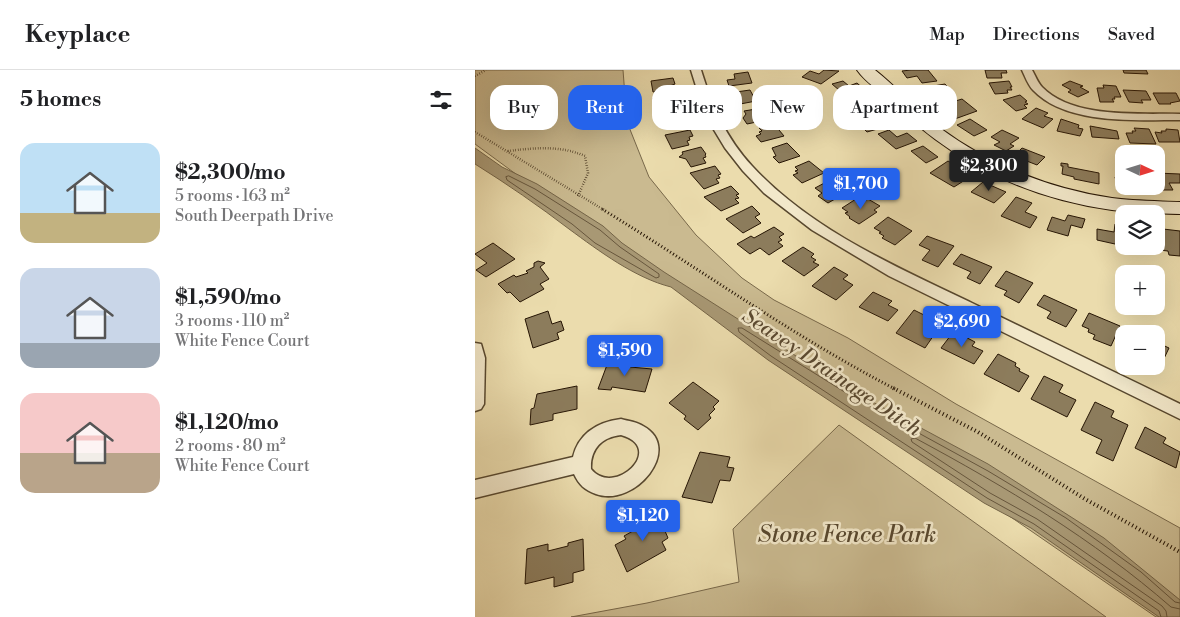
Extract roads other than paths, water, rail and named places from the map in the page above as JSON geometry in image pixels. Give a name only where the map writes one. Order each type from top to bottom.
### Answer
[{"type":"street","points":[[696,70],[714,120],[734,151],[754,175],[787,206],[852,250],[1180,412]]},
{"type":"street","points":[[865,70],[881,82],[933,132],[968,154],[999,170],[1041,188],[1092,201],[1180,208]]},
{"type":"street","points":[[1027,70],[1030,80],[1038,92],[1067,107],[1098,114],[1180,117]]},
{"type":"street","points":[[475,349],[477,358],[475,404]]},
{"type":"street","points":[[475,489],[580,464]]},
{"type":"water","points":[[475,148],[502,167],[537,184],[603,226],[622,243],[664,272],[807,363],[869,400],[988,464],[1104,538],[1180,600],[1180,617],[1159,617],[1031,528],[984,503],[768,360],[671,287],[644,277],[605,255],[523,195],[475,164]]},
{"type":"water label","name":"Seavey Drainage Ditch","points":[[832,372]]},
{"type":"park label","name":"Stone Fence Park","points":[[847,534]]}]
